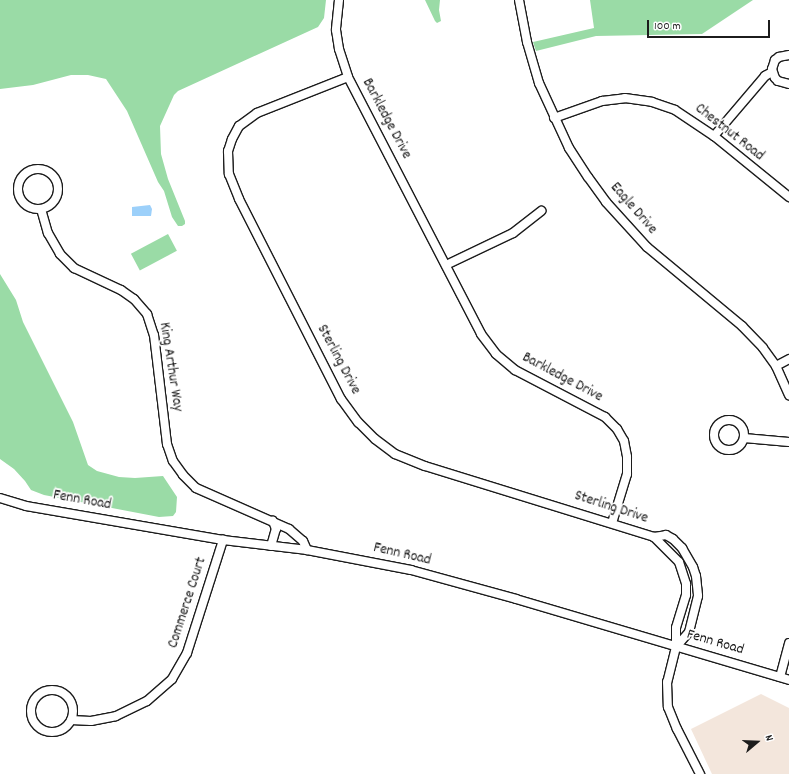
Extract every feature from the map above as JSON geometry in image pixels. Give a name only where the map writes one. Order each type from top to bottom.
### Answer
[{"type":"street","name":"Barkledge Drive","points":[[339,0],[336,30],[338,43],[348,77],[481,334],[496,354],[515,370],[606,417],[617,429],[624,441],[627,457],[627,474],[612,523]]},
{"type":"street","name":"Eagle Drive","points":[[519,0],[527,42],[539,83],[569,148],[588,177],[606,202],[647,247],[742,326],[776,366],[789,395]]},
{"type":"street","points":[[789,55],[784,55],[775,60],[772,72],[778,81],[789,84]]},
{"type":"street","points":[[714,136],[765,76],[772,72]]},
{"type":"street","name":"Sterling Drive","points":[[348,77],[257,113],[239,126],[228,151],[228,174],[239,199],[341,399],[358,422],[375,439],[395,454],[425,466],[654,537],[679,562],[686,584],[686,595],[676,628],[676,647]]},
{"type":"street","name":"Chestnut Road","points":[[554,118],[602,101],[625,98],[652,102],[675,110],[714,136],[780,192],[789,197]]},
{"type":"street","points":[[33,170],[46,171],[57,183],[56,197],[48,207],[41,209],[28,207],[19,196],[18,190],[22,177],[33,170]]},
{"type":"street","name":"King Arthur Way","points":[[41,209],[48,233],[60,254],[74,268],[121,290],[134,299],[147,314],[154,335],[167,444],[173,461],[183,475],[196,488],[273,521],[298,535],[303,541],[307,550]]},
{"type":"street","points":[[446,265],[513,233],[541,211]]},
{"type":"street","points":[[776,366],[789,359]]},
{"type":"street","points":[[744,438],[789,442]]},
{"type":"street","name":"Fenn Road","points":[[0,498],[26,506],[223,540],[307,550],[375,562],[441,578],[789,680]]},
{"type":"street","points":[[271,546],[276,529],[273,521]]},
{"type":"street","name":"Sterling Drive","points":[[654,537],[666,535],[674,540],[688,556],[696,576],[698,596],[689,632],[676,647]]},
{"type":"street","name":"Commerce Court","points":[[71,720],[91,721],[116,716],[147,701],[172,679],[187,653],[223,540]]},
{"type":"street","points":[[780,677],[789,643]]},
{"type":"street","points":[[676,647],[667,682],[668,707],[677,729],[700,774]]},
{"type":"street","points":[[48,690],[61,692],[71,701],[73,714],[71,720],[61,730],[54,732],[40,728],[32,717],[33,703],[42,693],[48,690]]},
{"type":"shaded area","points":[[761,694],[789,708],[789,774],[712,774],[691,729]]},
{"type":"green space","points":[[0,0],[326,0],[324,18],[318,27],[178,91],[174,95],[160,126],[161,154],[168,179],[185,221],[185,224],[178,226],[172,217],[164,191],[158,182],[127,111],[106,79],[88,75],[71,75],[33,85],[0,89]]},
{"type":"green space","points":[[425,0],[440,0],[439,10],[441,21],[437,23],[435,21]]},
{"type":"green space","points":[[590,0],[753,0],[702,34],[596,36],[536,51],[533,42],[594,28]]},
{"type":"green space","points":[[168,234],[177,251],[140,270],[131,254]]},
{"type":"green space","points":[[0,274],[16,300],[23,322],[73,422],[88,465],[97,471],[119,477],[135,478],[163,476],[177,497],[176,512],[173,516],[159,517],[44,495],[31,490],[14,469],[0,459]]},
{"type":"water","points":[[150,205],[152,209],[151,216],[132,216],[132,207]]}]
